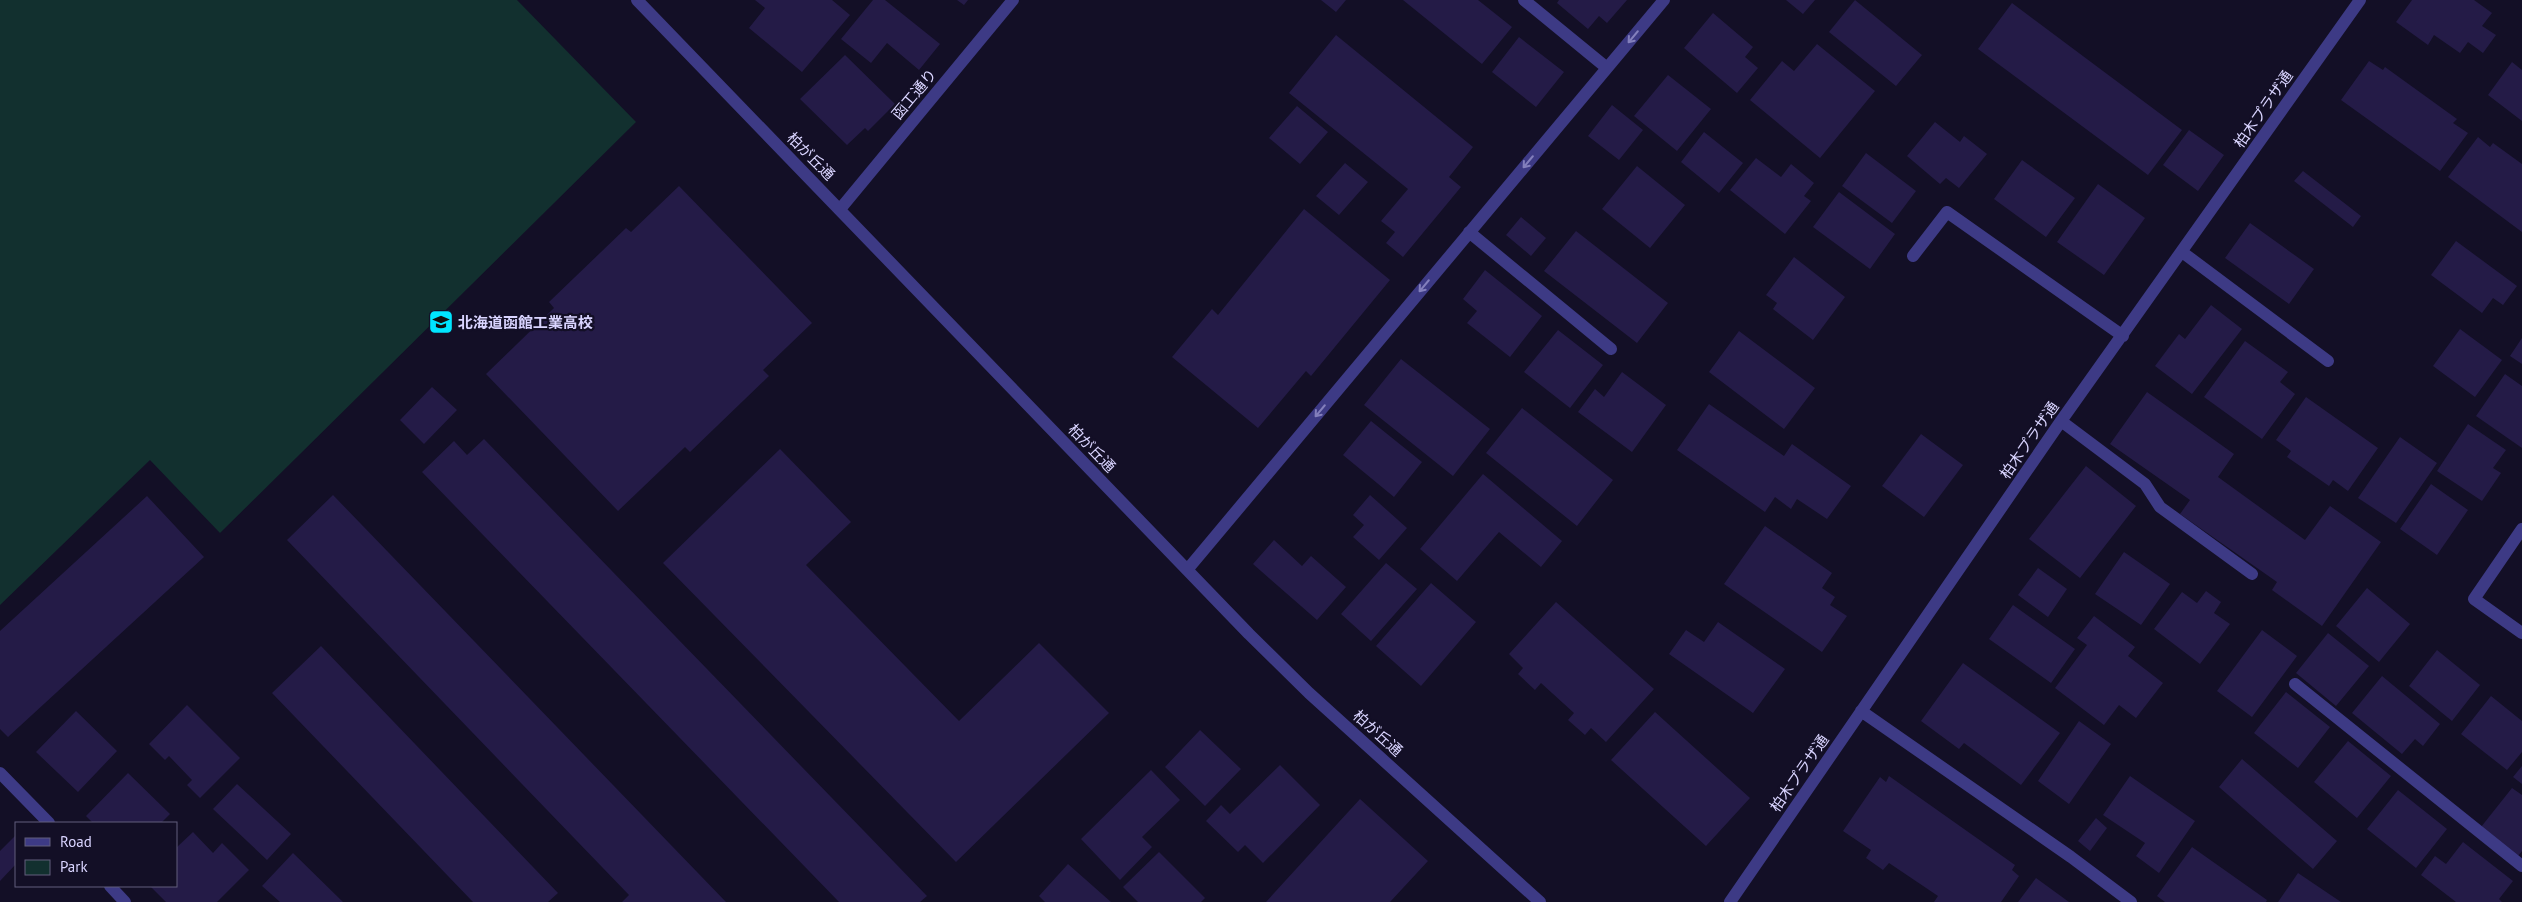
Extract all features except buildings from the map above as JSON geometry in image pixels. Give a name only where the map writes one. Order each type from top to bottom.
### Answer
[{"type":"street","name":"柏が丘通","points":[[637,0],[841,208],[1187,570],[1309,693],[1540,902]]},
{"type":"street","name":"函工通り","points":[[841,208],[1013,0]]},
{"type":"street","points":[[1524,0],[1607,68]]},
{"type":"street","points":[[1187,570],[1664,0]]},
{"type":"street","name":"柏木プラザ通","points":[[1730,902],[2061,421],[2360,0]]},
{"type":"street","points":[[1913,256],[1947,212],[2123,336]]},
{"type":"street","points":[[1469,232],[1611,349]]},
{"type":"street","points":[[2182,252],[2328,361]]},
{"type":"street","points":[[2061,421],[2145,484],[2160,507],[2252,574]]},
{"type":"street","points":[[2522,529],[2474,600],[2522,633]]},
{"type":"street","points":[[2295,684],[2522,866]]},
{"type":"street","points":[[1861,711],[2071,857],[2131,902]]},
{"type":"street","points":[[0,773],[48,822]]},
{"type":"street","points":[[111,887],[125,902]]},
{"type":"green space","points":[[0,0],[517,0],[636,122],[220,533],[150,460],[0,605]]},
{"type":"place","name":"北海道函館工業高校","points":[[441,322]]}]
